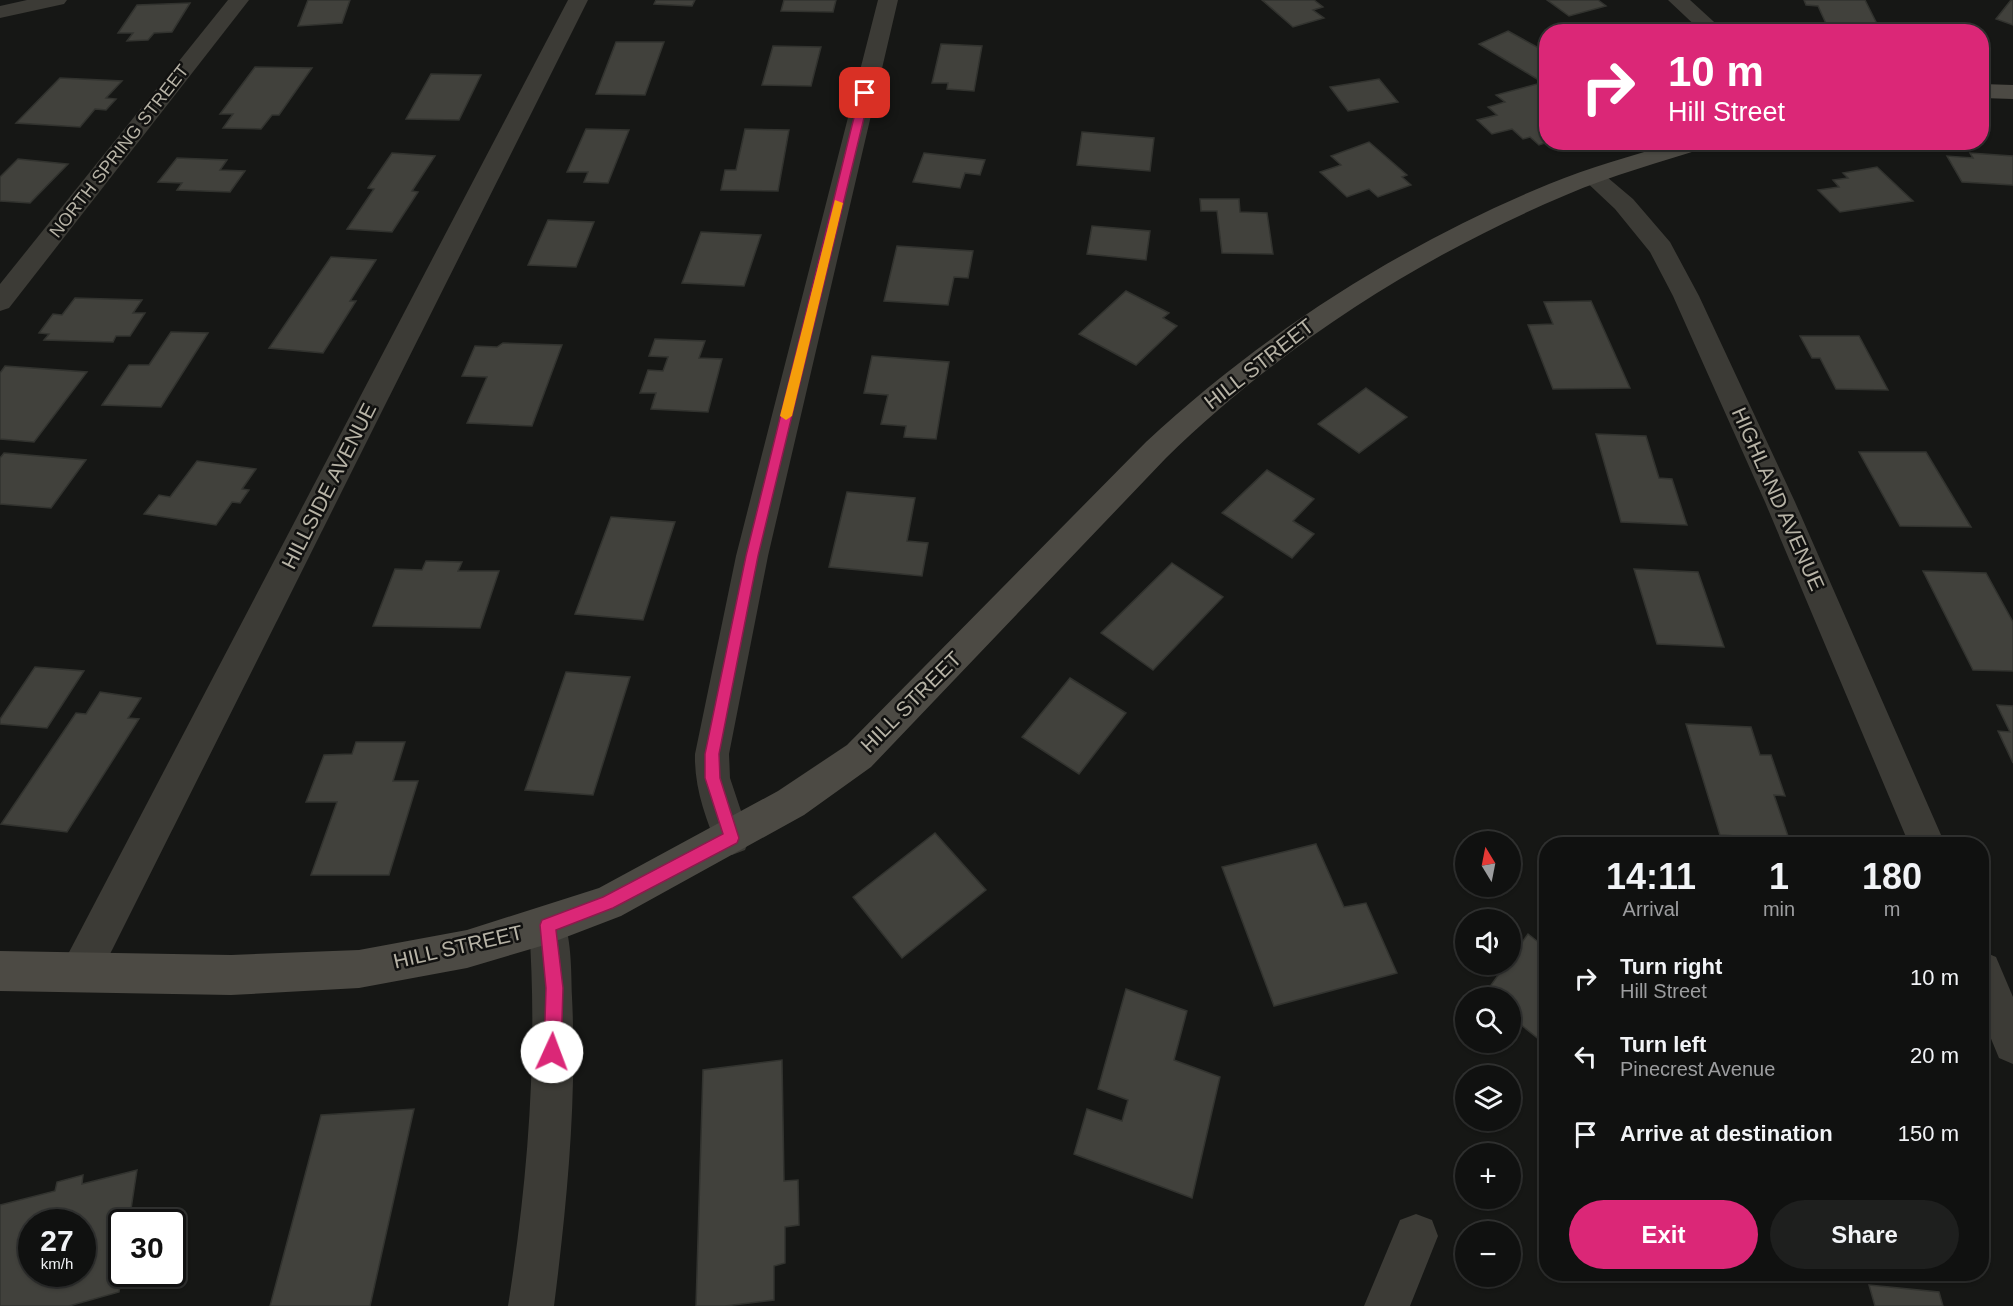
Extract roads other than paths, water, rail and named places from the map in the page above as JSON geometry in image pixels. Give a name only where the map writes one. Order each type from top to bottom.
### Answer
[{"type":"main road","points":[[1989,91],[2013,92]]},
{"type":"main road","name":"HILL STREET","points":[[0,970],[231,975],[359,969],[467,949],[548,925],[608,903],[732,838],[791,803],[859,756],[888,729],[1145,461],[1201,409],[1309,325],[1386,275],[1520,206],[1593,177],[1676,150]]},
{"type":"street","points":[[0,12],[57,0]]},
{"type":"street","name":"NORTH SPRING STREET","points":[[0,302],[239,0]]},
{"type":"street","name":"HILLSIDE AVENUE","points":[[80,972],[578,0]]},
{"type":"street","points":[[732,838],[712,778],[712,754],[752,556],[888,0]]},
{"type":"street","points":[[1678,0],[1706,24]]},
{"type":"street","name":"HIGHLAND AVENUE","points":[[1593,177],[1624,204],[1661,248],[1686,296],[1780,502],[1924,837]]},
{"type":"street","points":[[531,1306],[541,1242],[550,1137],[555,988],[548,925]]},
{"type":"street","points":[[1989,987],[2013,1044]]},
{"type":"street","points":[[1387,1306],[1416,1236]]}]
